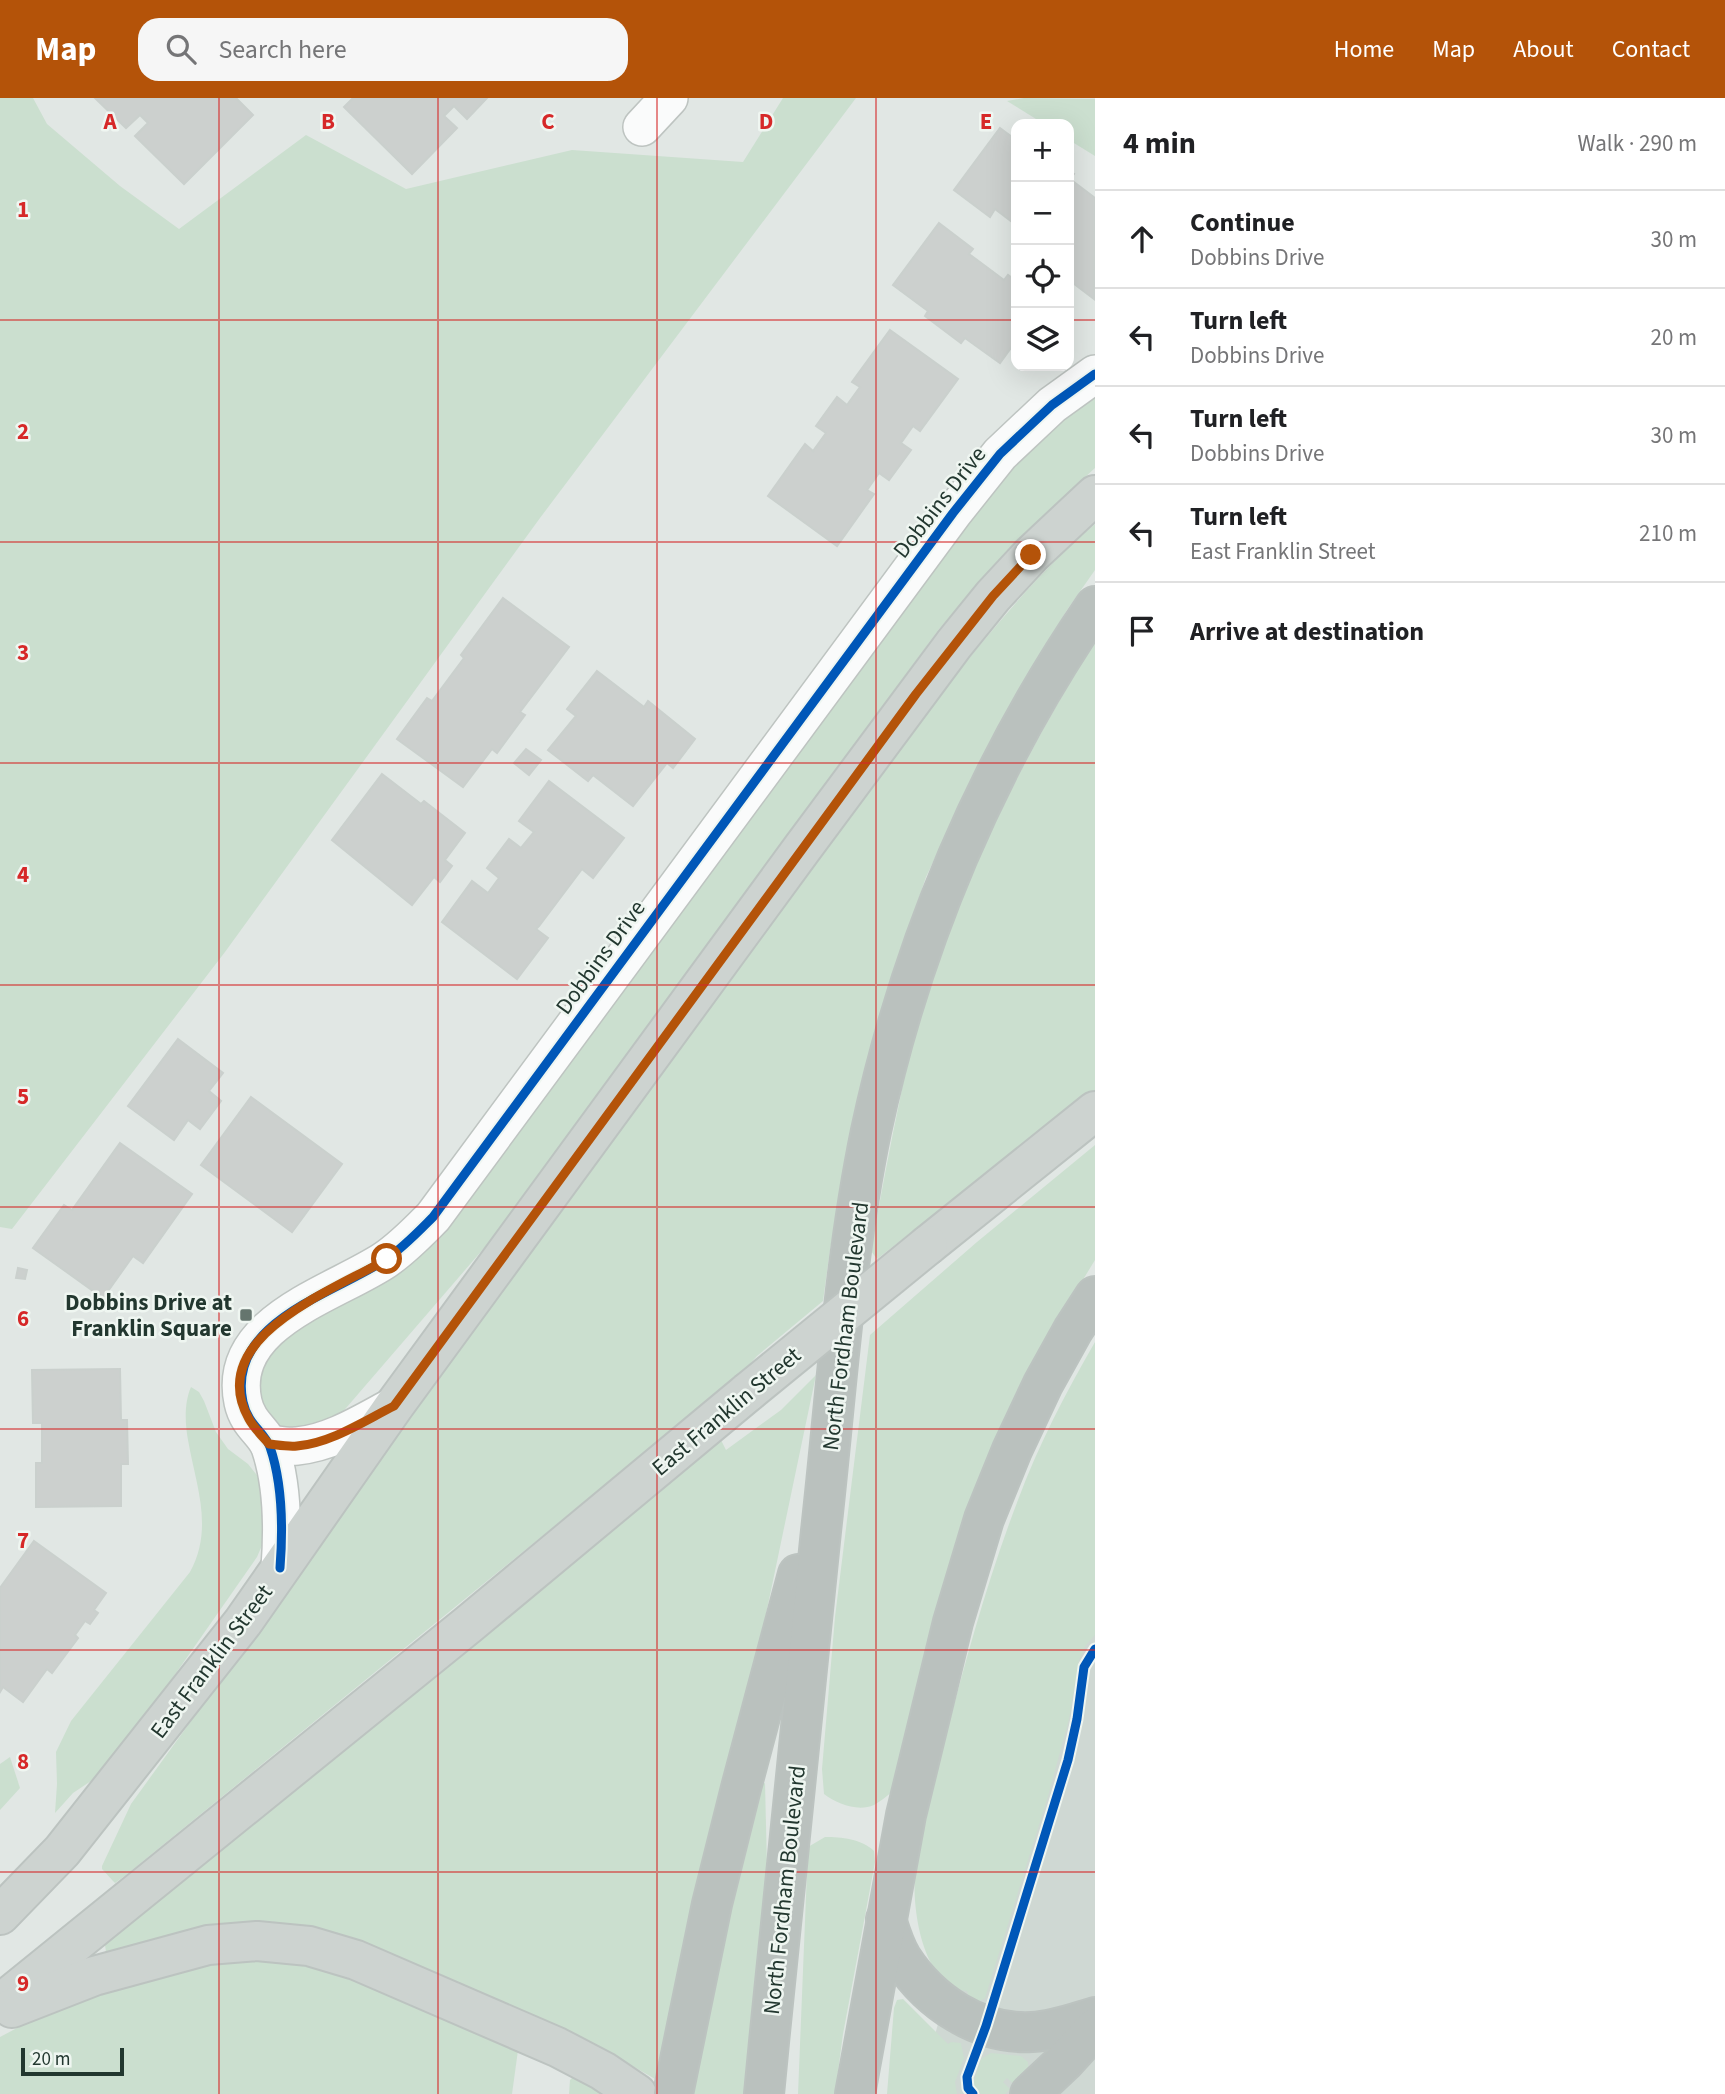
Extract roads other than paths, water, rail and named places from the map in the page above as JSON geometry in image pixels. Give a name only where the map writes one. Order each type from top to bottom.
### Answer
[{"type":"highway","name":"North Fordham Boulevard","points":[[764,2094],[848,1273],[871,1133],[887,1062],[927,932],[985,796],[1048,679],[1095,606]]},
{"type":"highway","points":[[855,2094],[906,1815],[953,1622],[984,1519],[1012,1450],[1043,1384],[1095,1296]]},
{"type":"highway","points":[[673,2094],[712,1904],[829,1461]]},
{"type":"highway","points":[[886,1919],[901,1957],[920,1983],[939,2001],[975,2021],[1000,2029],[1030,2032],[1047,2031],[1095,2017]]},
{"type":"highway","points":[[1030,2094],[1095,2028]]},
{"type":"main road","name":"East Franklin Street","points":[[0,1915],[62,1851],[243,1622],[394,1406],[931,674],[1003,586],[1095,495]]},
{"type":"main road","name":"East Franklin Street","points":[[0,2004],[1095,1111]]},
{"type":"main road","points":[[0,2012],[94,1976],[208,1945],[257,1941],[309,1946],[356,1959],[557,2048],[603,2071],[637,2094]]},
{"type":"street","points":[[642,127],[669,98]]},
{"type":"street","name":"Dobbins Drive","points":[[280,1568],[282,1536],[279,1496],[269,1444],[244,1410],[241,1374],[245,1359],[277,1322],[387,1259],[433,1217],[953,513],[1000,454],[1052,405],[1095,374]]},
{"type":"street","points":[[269,1444],[295,1447],[313,1444],[336,1436],[394,1406]]},
{"type":"place","name":"Dobbins Drive at Franklin Square","points":[[246,1315]]}]
